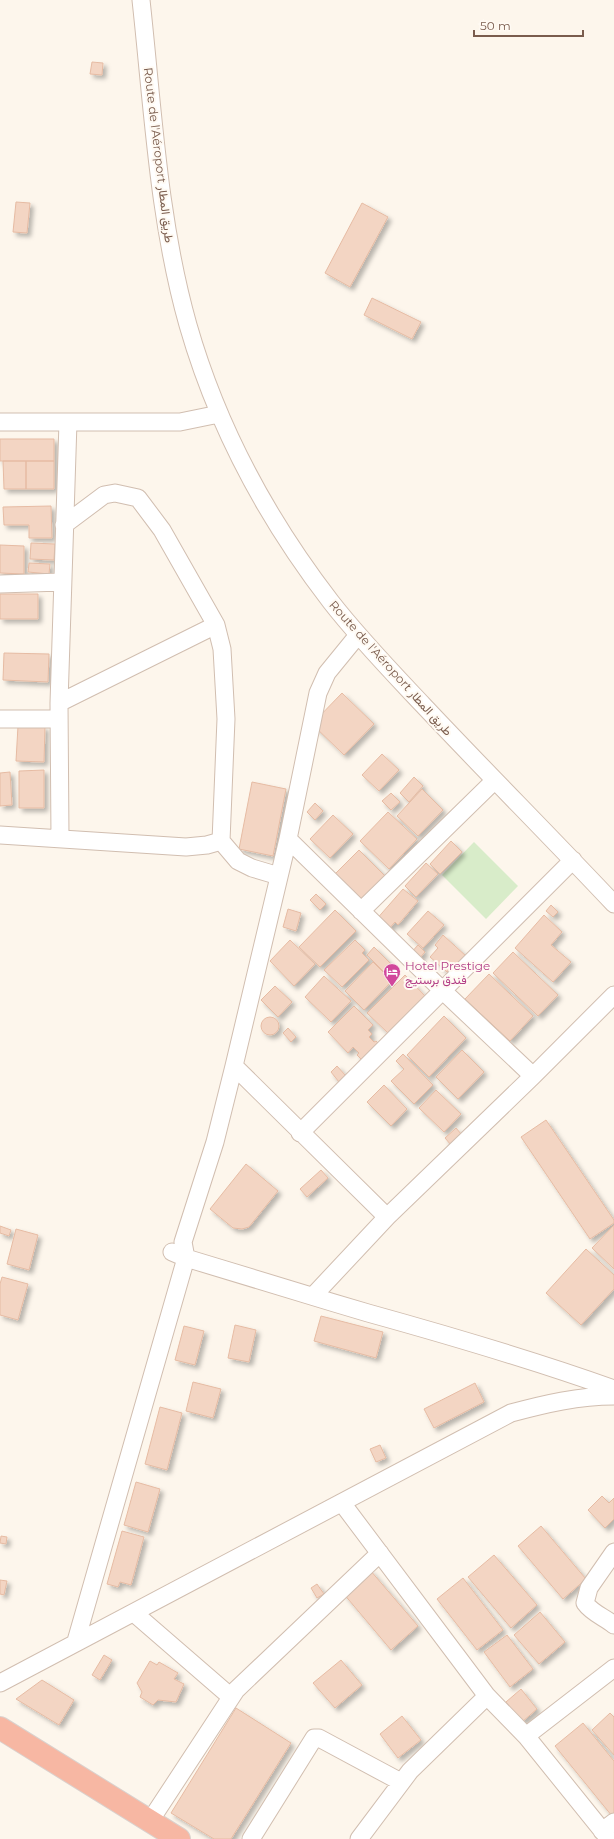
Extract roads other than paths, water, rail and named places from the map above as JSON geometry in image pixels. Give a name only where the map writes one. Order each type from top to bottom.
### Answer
[{"type":"highway","points":[[0,1728],[179,1839]]},
{"type":"street","name":"Route de l'Aéroport طريق المطار","points":[[141,0],[155,140],[167,232],[188,324],[219,414],[258,492],[280,529],[326,595],[358,635],[494,781],[573,860],[614,904]]},
{"type":"street","points":[[0,422],[180,422],[219,414]]},
{"type":"street","points":[[60,838],[59,711],[68,422]]},
{"type":"street","points":[[64,525],[104,495],[115,493],[138,498],[162,530],[216,625],[222,649],[225,680],[226,719],[222,841],[238,860],[252,868],[279,876]]},
{"type":"street","points":[[0,584],[62,582]]},
{"type":"street","points":[[0,719],[59,711],[216,625]]},
{"type":"street","points":[[76,1641],[179,1255],[215,1142],[288,839],[318,693],[327,673],[358,635]]},
{"type":"street","points":[[361,911],[494,781]]},
{"type":"street","points":[[0,835],[186,847],[208,846],[222,841]]},
{"type":"street","points":[[288,839],[442,990],[533,1076]]},
{"type":"street","points":[[300,1133],[573,860]]},
{"type":"street","points":[[313,1296],[387,1217],[533,1076],[614,995]]},
{"type":"street","points":[[234,1066],[300,1133],[387,1217]]},
{"type":"street","points":[[179,1255],[484,1346],[614,1389]]},
{"type":"street","points":[[0,1683],[76,1641],[134,1613],[511,1413],[564,1400],[591,1396],[614,1396]]},
{"type":"street","points":[[342,1502],[487,1696],[526,1736],[608,1831]]},
{"type":"street","points":[[614,1552],[589,1588],[585,1603],[591,1610],[601,1615],[614,1625]]},
{"type":"street","points":[[150,1821],[236,1690],[380,1553]]},
{"type":"street","points":[[134,1613],[231,1697]]},
{"type":"street","points":[[526,1736],[614,1668]]},
{"type":"street","points":[[359,1839],[401,1782],[487,1696]]},
{"type":"street","points":[[251,1839],[314,1738],[319,1738],[401,1782]]},
{"type":"place","name":"Hotel Prestige فندق برستيج","points":[[392,987]]}]
